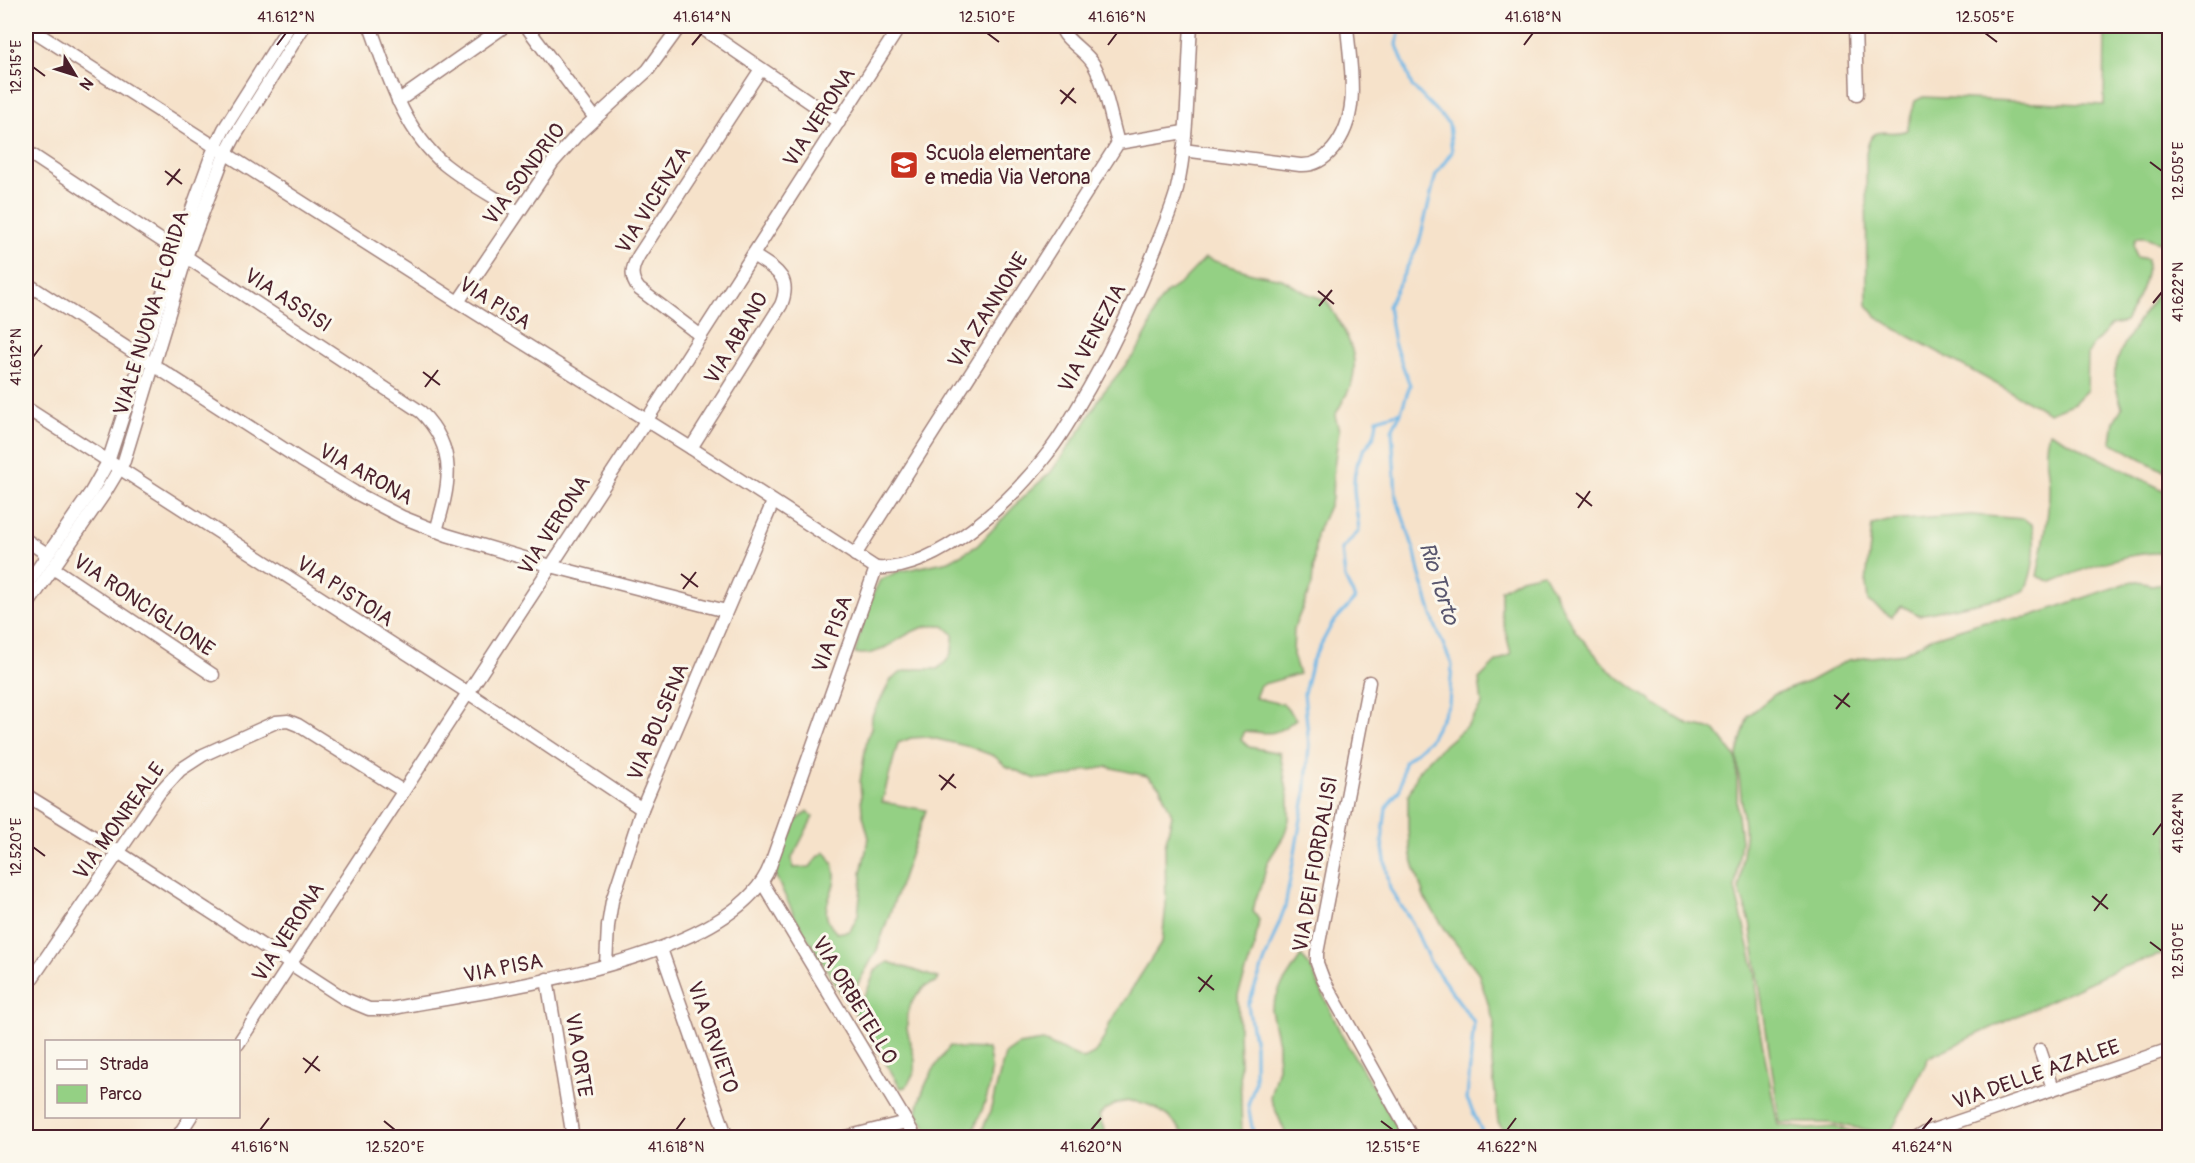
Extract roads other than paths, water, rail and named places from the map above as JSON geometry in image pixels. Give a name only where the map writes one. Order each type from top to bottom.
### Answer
[{"type":"street","name":"VIA PISA","points":[[26,26],[876,568],[770,866],[762,882],[747,899],[722,919],[695,934],[662,949],[606,965],[547,979],[377,1010],[360,1006],[290,966],[118,852],[26,795]]},
{"type":"street","name":"VIALE NUOVA FLORIDA","points":[[26,586],[108,462],[148,362],[182,253],[220,149],[289,26]]},
{"type":"street","name":"VIALE NUOVA FLORIDA","points":[[220,149],[303,26]]},
{"type":"street","points":[[370,26],[398,101],[419,138],[440,160],[462,177],[518,212]]},
{"type":"street","points":[[398,101],[505,26]]},
{"type":"street","points":[[526,26],[595,118]]},
{"type":"street","name":"VIA SONDRIO","points":[[458,302],[559,153],[648,70],[680,26]]},
{"type":"street","points":[[699,26],[839,122]]},
{"type":"street","name":"VIA VERONA","points":[[240,1041],[646,421],[900,26]]},
{"type":"street","points":[[1061,26],[1063,32],[1086,53],[1097,71],[1118,143],[1185,132]]},
{"type":"street","name":"VIA VENEZIA","points":[[876,568],[897,567],[920,560],[962,536],[1000,504],[1039,465],[1054,446],[1106,357],[1141,285],[1172,205],[1179,180],[1185,132],[1191,26]]},
{"type":"street","points":[[1183,150],[1300,165],[1312,164],[1323,159],[1338,143],[1350,116],[1352,100],[1347,26]]},
{"type":"street","points":[[1855,26],[1857,94]]},
{"type":"street","name":"VIA VICENZA","points":[[701,336],[639,289],[633,279],[633,268],[639,255],[761,69]]},
{"type":"street","name":"VIA ZANNONE","points":[[855,555],[1118,143]]},
{"type":"street","name":"VIA ASSISI","points":[[26,151],[413,405],[430,421],[443,444],[448,464],[447,492],[436,531]]},
{"type":"street","name":"VIA ABANO","points":[[691,448],[783,301],[785,290],[780,275],[753,255]]},
{"type":"street","name":"VIA ARONA","points":[[26,283],[347,488],[402,517],[436,531],[551,566],[726,611]]},
{"type":"street","name":"VIALE NUOVA FLORIDA","points":[[26,607],[120,469],[133,435],[148,362]]},
{"type":"street","name":"VIA PISTOIA","points":[[26,408],[467,692],[642,809]]},
{"type":"street","name":"VIA BOLSENA","points":[[606,965],[609,920],[614,894],[642,809],[773,502]]},
{"type":"street","points":[[26,540],[48,554],[53,568]]},
{"type":"street","name":"VIA RONCIGLIONE","points":[[53,568],[213,675]]},
{"type":"street","name":"VIA DEI FIORDALISI","points":[[1369,682],[1321,930],[1317,963],[1323,979],[1412,1137]]},
{"type":"street","name":"VIA MONREALE","points":[[26,987],[159,793],[180,770],[203,755],[280,721],[295,723],[404,791]]},
{"type":"street","name":"VIA ORBETELLO","points":[[762,882],[916,1137]]},
{"type":"street","name":"VIA ORVIETO","points":[[662,949],[727,1137]]},
{"type":"street","name":"VIA ORTE","points":[[547,979],[573,1137]]},
{"type":"street","name":"VIA DELLE AZALEE","points":[[1917,1137],[1927,1131],[2169,1049]]},
{"type":"street","points":[[2040,1050],[2053,1088]]},
{"type":"street","points":[[177,1137],[190,1118]]},
{"type":"street","points":[[842,1137],[906,1122]]},
{"type":"waterway","name":"Rio Torto","points":[[1400,26],[1397,45],[1412,86],[1449,124],[1452,152],[1436,174],[1419,243],[1388,306],[1394,343],[1410,385],[1392,430],[1396,497],[1415,552],[1435,625],[1452,665],[1449,704],[1430,739],[1404,762],[1400,789],[1386,808],[1382,842],[1390,889],[1412,922],[1430,962],[1474,1022],[1467,1099],[1485,1138]]},
{"type":"waterway","points":[[1254,1138],[1248,1105],[1255,1083],[1255,1045],[1248,1005],[1285,907],[1305,797],[1309,745],[1304,693],[1312,661],[1332,624],[1355,599],[1345,578],[1342,549],[1359,531],[1354,494],[1356,467],[1373,437],[1377,419],[1401,412]]},
{"type":"place","name":"Scuola elementare e media Via Verona","points":[[904,165]]}]
